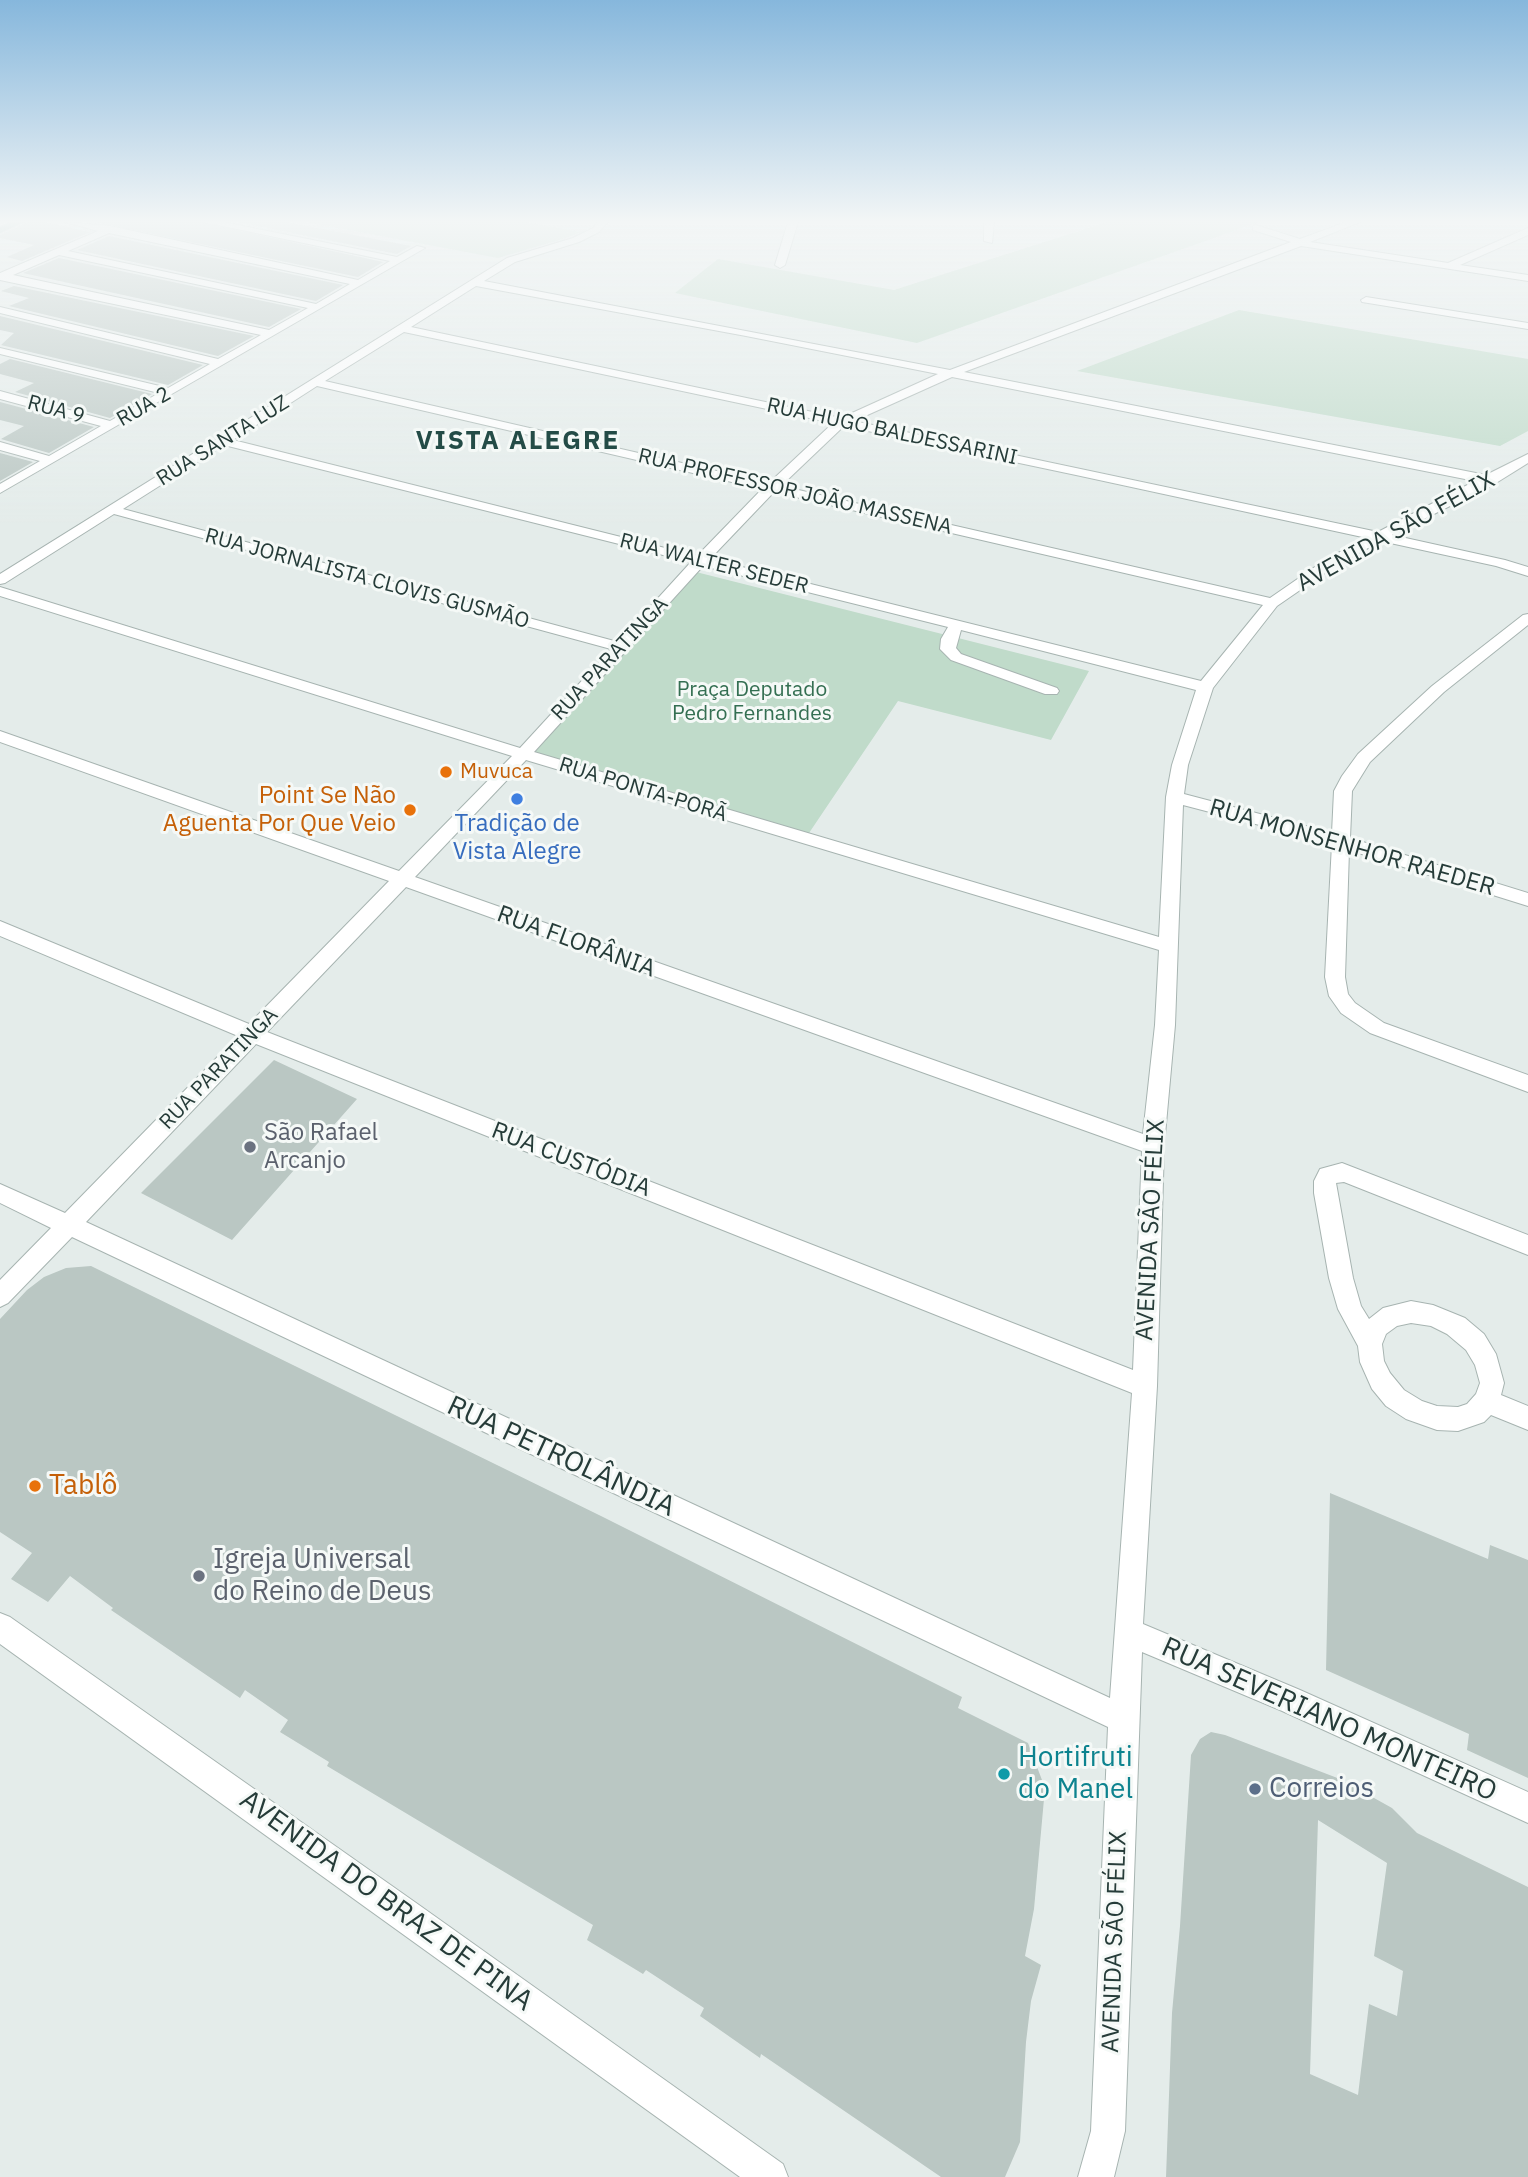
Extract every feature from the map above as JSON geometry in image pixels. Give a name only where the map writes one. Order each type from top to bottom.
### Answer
[{"type":"street","points":[[56,324],[220,363]]},
{"type":"street","points":[[222,324],[271,334]]},
{"type":"street","name":"RUA 2","points":[[0,489],[289,324]]},
{"type":"street","name":"RUA SANTA LUZ","points":[[0,580],[412,324]]},
{"type":"street","points":[[687,324],[1491,480]]},
{"type":"street","name":"RUA PARATINGA","points":[[0,1296],[523,754],[773,486],[841,422],[949,374],[1083,324]]},
{"type":"street","name":"RUA HUGO BALDESSARINI","points":[[404,329],[1500,563],[1528,572]]},
{"type":"street","points":[[0,351],[169,392]]},
{"type":"street","name":"RUA PROFESSOR JOÃO MASSENA","points":[[317,383],[1272,603]]},
{"type":"street","name":"RUA 9","points":[[0,396],[112,425]]},
{"type":"street","name":"RUA WALTER SEDER","points":[[223,441],[1205,687]]},
{"type":"street","points":[[0,446],[51,460]]},
{"type":"street","name":"AVENIDA SÃO FÉLIX","points":[[1096,2177],[1108,2131],[1123,1720],[1145,1386],[1153,1146],[1165,1025],[1175,797],[1180,765],[1205,687],[1272,603],[1330,564],[1528,458]]},
{"type":"street","name":"RUA JORNALISTA CLOVIS GUSMÃO","points":[[113,510],[621,647]]},
{"type":"street","name":"RUA PONTA-PORÃ","points":[[0,591],[523,754],[1168,946]]},
{"type":"street","points":[[1528,618],[1438,689],[1364,758],[1350,776],[1343,791],[1335,977],[1339,996],[1359,1018],[1398,1038],[1528,1084]]},
{"type":"street","points":[[957,625],[948,639],[948,649],[956,657],[1051,691]]},
{"type":"street","name":"RUA FLORÂNIA","points":[[0,736],[1153,1146]]},
{"type":"street","name":"RUA MONSENHOR RAEDER","points":[[1175,797],[1524,893]]},
{"type":"street","name":"RUA CUSTÓDIA","points":[[0,928],[251,1034],[1145,1386]]},
{"type":"street","points":[[1370,1344],[1377,1327],[1391,1316],[1411,1312],[1433,1316],[1456,1326],[1475,1342],[1488,1362],[1492,1383],[1487,1401],[1475,1413],[1458,1419],[1437,1418],[1415,1411],[1395,1398],[1381,1381],[1372,1362],[1370,1344],[1350,1308],[1340,1278],[1325,1193],[1328,1176],[1342,1172],[1351,1175],[1528,1245]]},
{"type":"street","name":"RUA PETROLÂNDIA","points":[[0,1193],[1123,1720]]},
{"type":"street","points":[[1487,1401],[1528,1418]]},
{"type":"street","name":"AVENIDA DO BRAZ DE PINA","points":[[0,1627],[770,2177]]},
{"type":"street","name":"RUA SEVERIANO MONTEIRO","points":[[1129,1632],[1290,1700],[1528,1808]]},
{"type":"green space","points":[[823,324],[972,324],[917,343]]},
{"type":"green space","points":[[1203,324],[1319,324],[1528,359],[1528,431],[1500,446],[1077,371]]},
{"type":"green space","name":"Praça Deputado Pedro Fernandes","points":[[696,572],[1089,671],[1051,740],[898,701],[807,836],[532,751]]},
{"type":"building","points":[[0,324],[31,324],[203,365],[168,385],[1,345],[14,333],[0,330]]},
{"type":"building","points":[[83,324],[194,324],[254,336],[218,356]]},
{"type":"building","points":[[253,324],[275,324],[269,327]]},
{"type":"building","points":[[10,359],[152,394],[110,418],[15,392],[34,383],[0,374],[0,364]]},
{"type":"building","points":[[0,402],[94,427],[49,453],[1,439],[24,426],[0,420]]},
{"type":"building","points":[[0,453],[33,462],[0,481]]},
{"type":"building","points":[[274,1060],[357,1099],[232,1240],[141,1193]]},
{"type":"building","points":[[91,1266],[601,1516],[962,1697],[958,1708],[1028,1743],[1045,1788],[1034,1909],[1025,1956],[1041,1965],[1031,2001],[1026,2042],[1020,2142],[1005,2177],[941,2177],[761,2054],[760,2058],[700,2016],[704,2008],[646,1970],[643,1974],[587,1940],[593,1925],[327,1766],[329,1762],[280,1732],[288,1720],[245,1690],[240,1698],[111,1610],[113,1608],[70,1576],[48,1602],[11,1579],[32,1553],[0,1532],[0,1319],[27,1290],[44,1277],[66,1268]]},
{"type":"building","points":[[1330,1493],[1488,1559],[1490,1545],[1528,1560],[1528,1778],[1467,1750],[1469,1734],[1326,1670]]},
{"type":"building","points":[[1211,1732],[1225,1735],[1340,1779],[1392,1808],[1417,1833],[1528,1887],[1528,2177],[1166,2177],[1172,2013],[1191,1755],[1200,1739]],"holes":[[[1318,1820],[1387,1863],[1374,1956],[1403,1971],[1397,2016],[1369,2004],[1358,2095],[1310,2074]]]},
{"type":"place","name":"Muvuca","points":[[446,772]]},
{"type":"place","name":"Tradição de Vista Alegre","points":[[517,799]]},
{"type":"place","name":"Point Se Não Aguenta Por Que Veio","points":[[410,810]]},
{"type":"place","name":"São Rafael Arcanjo","points":[[250,1147]]},
{"type":"place","name":"Tablô","points":[[35,1486]]},
{"type":"place","name":"Igreja Universal do Reino de Deus","points":[[199,1576]]},
{"type":"place","name":"Hortifruti do Manel","points":[[1004,1774]]},
{"type":"place","name":"Correios","points":[[1255,1789]]},
{"type":"district","name":"VISTA ALEGRE","points":[[518,441]]}]
